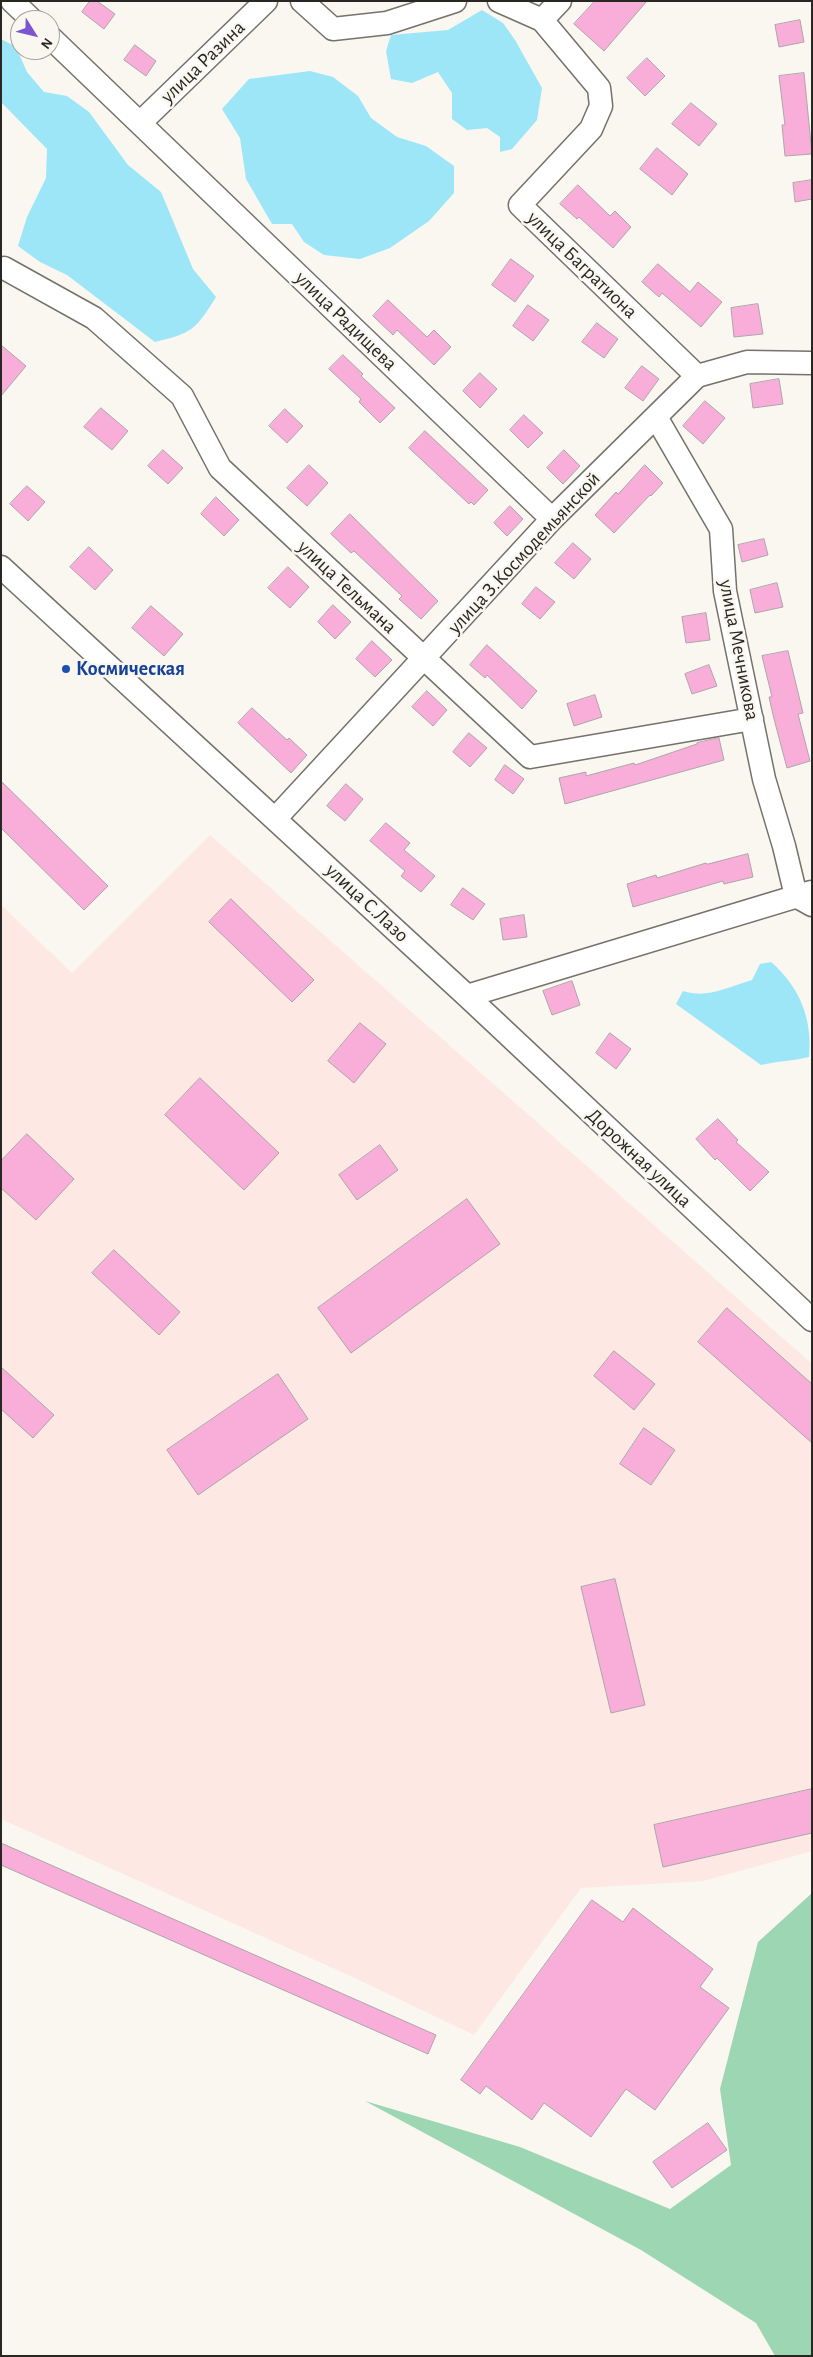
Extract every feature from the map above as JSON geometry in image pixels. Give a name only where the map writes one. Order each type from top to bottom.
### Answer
[{"type":"street","points":[[12,1],[21,10]]},
{"type":"street","name":"улица Разина","points":[[140,123],[266,1]]},
{"type":"street","points":[[302,1],[333,29],[387,23],[455,1]]},
{"type":"street","name":"улица Багратиона","points":[[498,1],[542,20],[599,88],[601,106],[590,129],[520,205],[697,376]]},
{"type":"street","points":[[542,20],[560,1]]},
{"type":"street","name":"улица Радищева","points":[[60,47],[552,519]]},
{"type":"street","name":"улица Тельмана","points":[[2,268],[94,318],[182,396],[220,468],[530,757],[752,719]]},
{"type":"street","name":"улица З.Космодемьянской","points":[[275,819],[552,519],[697,376],[747,362],[812,363]]},
{"type":"street","name":"улица Мечникова","points":[[656,417],[722,529],[725,591],[764,779],[784,846],[806,897]]},
{"type":"street","name":"улица С.Лазо","points":[[1,567],[467,996]]},
{"type":"street","points":[[467,996],[806,897]]},
{"type":"street","name":"Дорожная улица","points":[[467,996],[812,1320]]},
{"type":"shaded area","points":[[210,835],[812,1364],[812,1851],[703,1881],[581,1888],[474,2035],[355,1978],[1,1819],[1,905],[72,973]]},
{"type":"green space","points":[[812,1893],[812,2356],[775,2356],[756,2323],[641,2250],[365,2101],[520,2147],[670,2209],[731,2165],[720,2089],[758,1942]]},
{"type":"water","points":[[482,10],[503,23],[515,40],[542,88],[537,120],[512,149],[500,152],[500,137],[487,128],[467,130],[452,119],[452,93],[438,72],[412,83],[391,79],[386,51],[391,35],[448,30]]},
{"type":"water","points":[[1,39],[10,44],[10,60],[22,60],[27,72],[44,92],[67,96],[89,112],[128,165],[161,192],[193,269],[216,297],[198,323],[178,336],[155,342],[67,275],[40,262],[18,246],[27,217],[46,178],[47,149],[1,102]]},
{"type":"water","points":[[310,71],[333,77],[358,96],[371,118],[397,137],[426,146],[454,166],[454,193],[429,221],[390,248],[360,259],[324,255],[304,242],[292,224],[272,224],[246,179],[240,138],[222,109],[249,79]]},
{"type":"water","points":[[771,962],[781,971],[802,1004],[809,1030],[809,1057],[761,1065],[676,1004],[683,991],[701,994],[726,989],[752,980],[760,964]]},
{"type":"building","points":[[90,1],[97,1],[115,14],[104,29],[82,12]]},
{"type":"building","points":[[595,1],[647,1],[604,51],[574,24]]},
{"type":"building","points":[[800,20],[804,42],[779,47],[775,25]]},
{"type":"building","points":[[135,45],[156,61],[146,76],[124,60]]},
{"type":"building","points":[[647,58],[665,76],[645,96],[627,78]]},
{"type":"building","points":[[804,73],[812,154],[785,156],[782,125],[785,125],[779,76]]},
{"type":"building","points":[[691,103],[717,124],[699,146],[672,124]]},
{"type":"building","points":[[657,148],[688,174],[672,195],[640,169]]},
{"type":"building","points":[[812,180],[812,199],[795,202],[793,183]]},
{"type":"building","points":[[578,185],[610,216],[615,211],[631,227],[613,248],[579,217],[577,219],[560,204]]},
{"type":"building","points":[[511,259],[534,276],[515,302],[492,285]]},
{"type":"building","points":[[658,264],[690,292],[698,282],[722,302],[701,327],[662,293],[659,297],[642,282]]},
{"type":"building","points":[[388,300],[427,337],[434,330],[451,347],[434,365],[397,330],[393,335],[373,316]]},
{"type":"building","points":[[758,304],[763,334],[734,337],[731,308]]},
{"type":"building","points":[[528,305],[549,320],[533,341],[513,326]]},
{"type":"building","points":[[597,323],[618,339],[604,358],[582,342]]},
{"type":"building","points":[[1,345],[26,366],[1,396]]},
{"type":"building","points":[[343,355],[363,374],[361,376],[395,408],[380,423],[359,402],[361,399],[329,369]]},
{"type":"building","points":[[642,366],[659,379],[643,401],[625,388]]},
{"type":"building","points":[[480,373],[497,389],[480,408],[463,391]]},
{"type":"building","points":[[779,379],[783,404],[753,408],[750,384]]},
{"type":"building","points":[[705,401],[725,418],[703,444],[683,426]]},
{"type":"building","points":[[101,408],[128,431],[112,450],[84,427]]},
{"type":"building","points":[[285,409],[303,426],[287,443],[269,426]]},
{"type":"building","points":[[524,415],[543,433],[528,448],[510,430]]},
{"type":"building","points":[[425,431],[488,490],[474,505],[471,502],[469,504],[409,448]]},
{"type":"building","points":[[163,450],[183,468],[168,484],[148,466]]},
{"type":"building","points":[[564,450],[580,466],[563,484],[547,468]]},
{"type":"building","points":[[309,465],[328,483],[307,506],[287,488]]},
{"type":"building","points":[[645,465],[663,483],[614,533],[595,515]]},
{"type":"building","points":[[27,486],[45,502],[28,521],[10,504]]},
{"type":"building","points":[[216,497],[239,520],[224,536],[201,514]]},
{"type":"building","points":[[510,506],[523,519],[507,536],[494,523]]},
{"type":"building","points":[[350,514],[438,601],[421,619],[399,599],[402,596],[354,551],[351,553],[331,534]]},
{"type":"building","points":[[764,539],[768,555],[742,562],[738,545]]},
{"type":"building","points":[[573,543],[591,559],[574,579],[555,563]]},
{"type":"building","points":[[89,547],[113,570],[95,590],[70,567]]},
{"type":"building","points":[[288,567],[309,587],[290,608],[268,588]]},
{"type":"building","points":[[777,583],[783,607],[755,613],[750,590]]},
{"type":"building","points":[[536,587],[555,602],[540,619],[522,604]]},
{"type":"building","points":[[333,605],[351,622],[335,639],[318,622]]},
{"type":"building","points":[[151,606],[183,634],[164,656],[132,628]]},
{"type":"building","points":[[706,613],[710,640],[686,643],[682,617]]},
{"type":"building","points":[[372,641],[392,660],[375,677],[356,659]]},
{"type":"building","points":[[487,645],[537,691],[522,709],[487,675],[485,678],[470,665]]},
{"type":"building","points":[[788,651],[803,713],[798,714],[810,761],[787,768],[769,697],[772,697],[762,656]]},
{"type":"building","points":[[709,665],[717,686],[692,694],[685,674]]},
{"type":"building","points":[[427,691],[447,710],[433,726],[412,707]]},
{"type":"building","points":[[595,695],[602,717],[574,726],[567,704]]},
{"type":"building","points":[[252,708],[287,740],[289,738],[307,755],[291,773],[238,723]]},
{"type":"building","points":[[469,733],[487,748],[470,767],[453,752]]},
{"type":"building","points":[[719,738],[724,760],[565,804],[559,778],[586,772],[586,776],[634,763],[635,765],[697,743]]},
{"type":"building","points":[[505,765],[524,779],[513,794],[495,780]]},
{"type":"building","points":[[1,781],[108,886],[84,910],[1,828]]},
{"type":"building","points":[[346,784],[363,799],[345,821],[327,806]]},
{"type":"building","points":[[386,823],[410,843],[404,850],[435,876],[421,892],[401,876],[405,871],[370,841]]},
{"type":"building","points":[[748,854],[753,877],[724,884],[723,881],[633,907],[627,884],[656,875],[657,878],[706,863]]},
{"type":"building","points":[[463,888],[485,904],[473,920],[451,905]]},
{"type":"building","points":[[231,899],[314,980],[292,1002],[209,922]]},
{"type":"building","points":[[524,915],[527,937],[503,940],[500,919]]},
{"type":"building","points":[[572,981],[580,1005],[552,1015],[543,991]]},
{"type":"building","points":[[360,1023],[386,1044],[354,1083],[328,1061]]},
{"type":"building","points":[[610,1033],[631,1049],[616,1069],[596,1053]]},
{"type":"building","points":[[200,1078],[279,1153],[244,1190],[165,1115]]},
{"type":"building","points":[[718,1119],[738,1140],[736,1142],[769,1172],[750,1191],[717,1158],[715,1160],[696,1139]]},
{"type":"building","points":[[27,1134],[74,1179],[36,1220],[1,1188],[1,1161]]},
{"type":"building","points":[[380,1145],[398,1170],[357,1200],[339,1175]]},
{"type":"building","points":[[467,1199],[500,1244],[351,1353],[318,1308]]},
{"type":"building","points":[[114,1250],[180,1312],[159,1335],[92,1273]]},
{"type":"building","points":[[727,1308],[812,1384],[812,1443],[698,1342]]},
{"type":"building","points":[[614,1351],[655,1384],[634,1410],[594,1376]]},
{"type":"building","points":[[1,1367],[54,1415],[33,1438],[1,1409]]},
{"type":"building","points":[[278,1374],[308,1419],[198,1495],[167,1450]]},
{"type":"building","points":[[644,1428],[675,1450],[651,1485],[620,1464]]},
{"type":"building","points":[[615,1579],[645,1705],[611,1713],[581,1587]]},
{"type":"building","points":[[812,1789],[812,1833],[663,1867],[654,1825]]},
{"type":"building","points":[[1,1843],[436,2035],[428,2054],[1,1865]]},
{"type":"building","points":[[592,1900],[623,1922],[633,1908],[713,1969],[700,1987],[729,2008],[655,2110],[626,2089],[591,2137],[544,2103],[532,2120],[486,2086],[480,2094],[461,2080]]},
{"type":"building","points":[[708,2123],[727,2150],[672,2188],[653,2162]]},
{"type":"place","name":"Космическая","points":[[66,669]]}]
